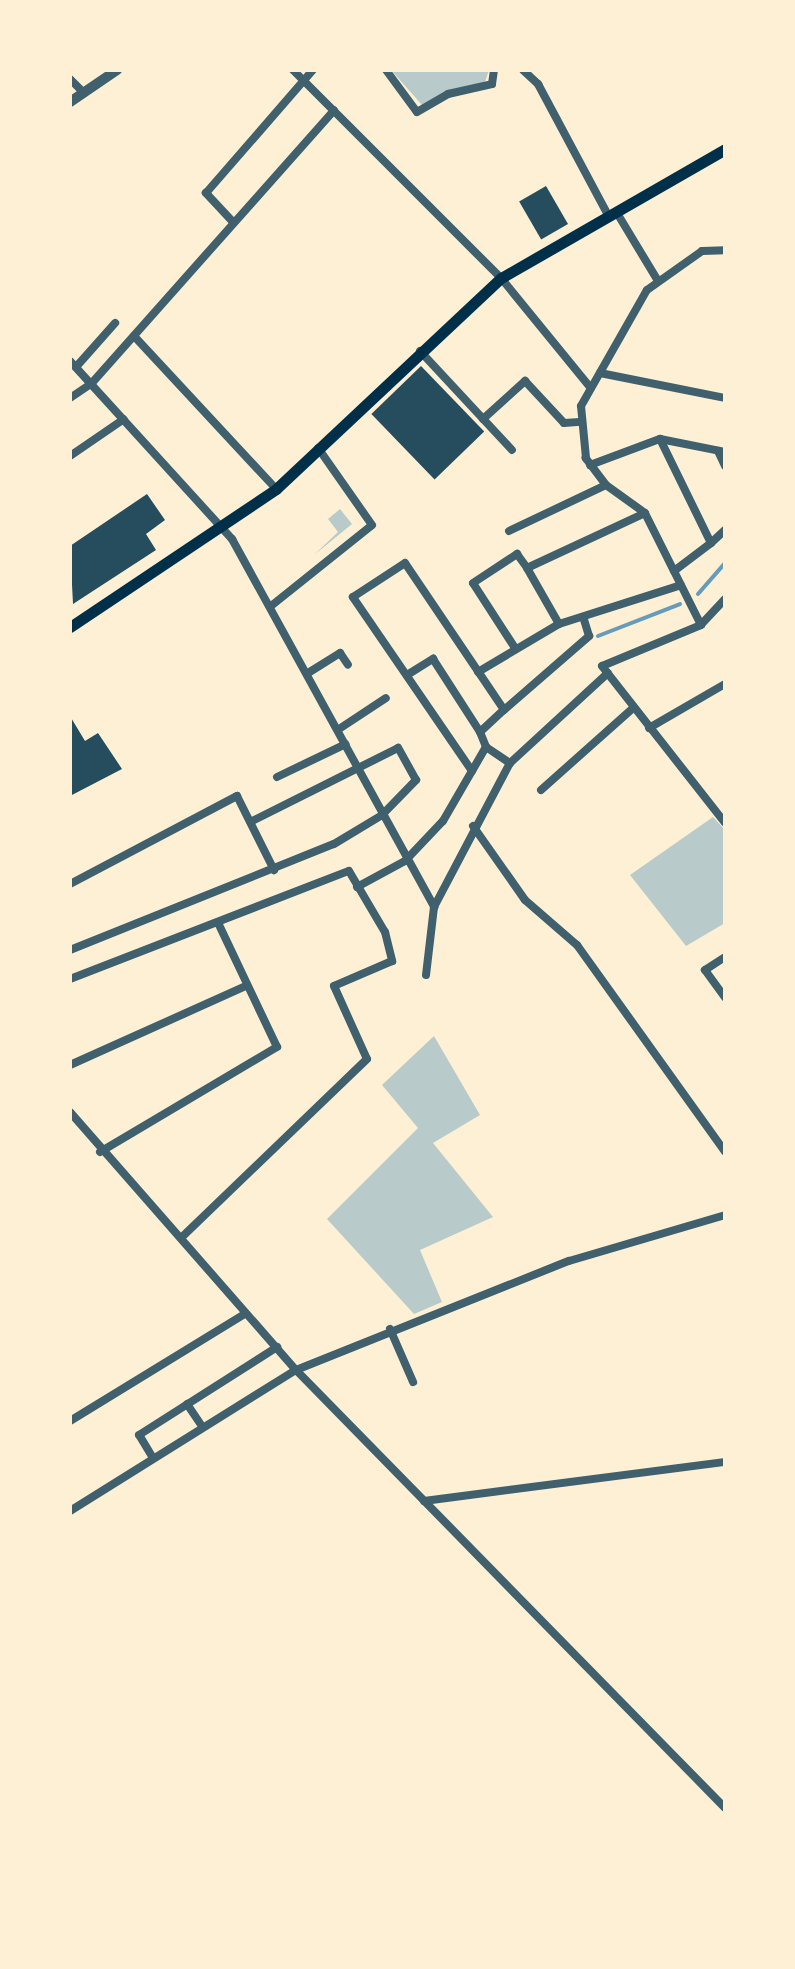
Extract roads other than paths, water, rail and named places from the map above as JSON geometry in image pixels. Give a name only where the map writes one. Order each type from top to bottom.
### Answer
[{"type":"main road","points":[[70,627],[224,528],[276,489],[501,278],[725,149]]},
{"type":"street","points":[[70,102],[117,70]]},
{"type":"street","points":[[293,70],[501,278],[590,387]]},
{"type":"street","points":[[233,222],[206,193],[313,70]]},
{"type":"street","points":[[386,70],[417,112],[448,94],[492,84],[494,70]]},
{"type":"street","points":[[523,70],[538,84],[613,215],[658,281]]},
{"type":"street","points":[[70,79],[84,93]]},
{"type":"street","points":[[70,398],[91,384],[334,110]]},
{"type":"street","points":[[701,625],[645,513],[606,485],[590,465],[580,422],[590,387],[635,305],[658,281],[702,251],[725,250]]},
{"type":"street","points":[[115,323],[73,364],[224,528],[271,606],[339,729],[405,861],[434,907]]},
{"type":"street","points":[[134,336],[276,489]]},
{"type":"street","points":[[420,351],[512,450]]},
{"type":"street","points":[[600,373],[725,398]]},
{"type":"street","points":[[483,419],[525,381],[564,423],[580,422]]},
{"type":"street","points":[[70,456],[124,419]]},
{"type":"street","points":[[590,465],[660,439],[721,452],[725,466]]},
{"type":"street","points":[[660,439],[711,543]]},
{"type":"street","points":[[271,606],[372,525],[318,448]]},
{"type":"street","points":[[509,531],[606,485]]},
{"type":"street","points":[[527,568],[645,513]]},
{"type":"street","points":[[674,571],[725,530]]},
{"type":"street","points":[[515,648],[473,583],[517,554],[559,624]]},
{"type":"street","points":[[472,771],[353,597],[405,563],[504,710]]},
{"type":"street","points":[[478,672],[559,624],[584,620],[681,585]]},
{"type":"street","points":[[725,600],[701,625],[605,662],[608,673],[633,708],[725,823]]},
{"type":"street","points":[[480,732],[589,636],[584,620]]},
{"type":"street","points":[[308,673],[340,653],[348,665]]},
{"type":"street","points":[[407,675],[433,659],[480,732],[486,747],[510,763]]},
{"type":"street","points":[[426,975],[434,907],[473,826],[510,763],[608,673]]},
{"type":"street","points":[[649,728],[725,684]]},
{"type":"street","points":[[339,729],[386,698]]},
{"type":"street","points":[[541,790],[633,708]]},
{"type":"street","points":[[277,777],[346,744]]},
{"type":"street","points":[[357,887],[405,861],[443,821],[486,747]]},
{"type":"street","points":[[70,950],[274,870],[382,815],[416,780],[398,748],[359,771],[250,822]]},
{"type":"street","points":[[70,884],[237,796],[274,870]]},
{"type":"street","points":[[473,826],[525,900],[577,945],[725,1152]]},
{"type":"street","points":[[70,979],[219,925],[349,871],[392,961],[334,986],[367,1059],[181,1238]]},
{"type":"street","points":[[100,1152],[277,1047],[219,925]]},
{"type":"street","points":[[725,957],[705,970],[725,998]]},
{"type":"street","points":[[70,1065],[246,986]]},
{"type":"street","points":[[70,1112],[100,1152],[181,1238],[296,1370],[725,1808]]},
{"type":"street","points":[[70,1511],[296,1370],[390,1329],[569,1261],[725,1215]]},
{"type":"street","points":[[70,1421],[246,1313]]},
{"type":"street","points":[[390,1329],[413,1382]]},
{"type":"street","points":[[153,1458],[139,1435],[277,1347]]},
{"type":"street","points":[[187,1404],[202,1426]]},
{"type":"street","points":[[424,1501],[725,1462]]},
{"type":"waterway","points":[[698,594],[725,563]]},
{"type":"waterway","points":[[598,636],[680,604]]}]
